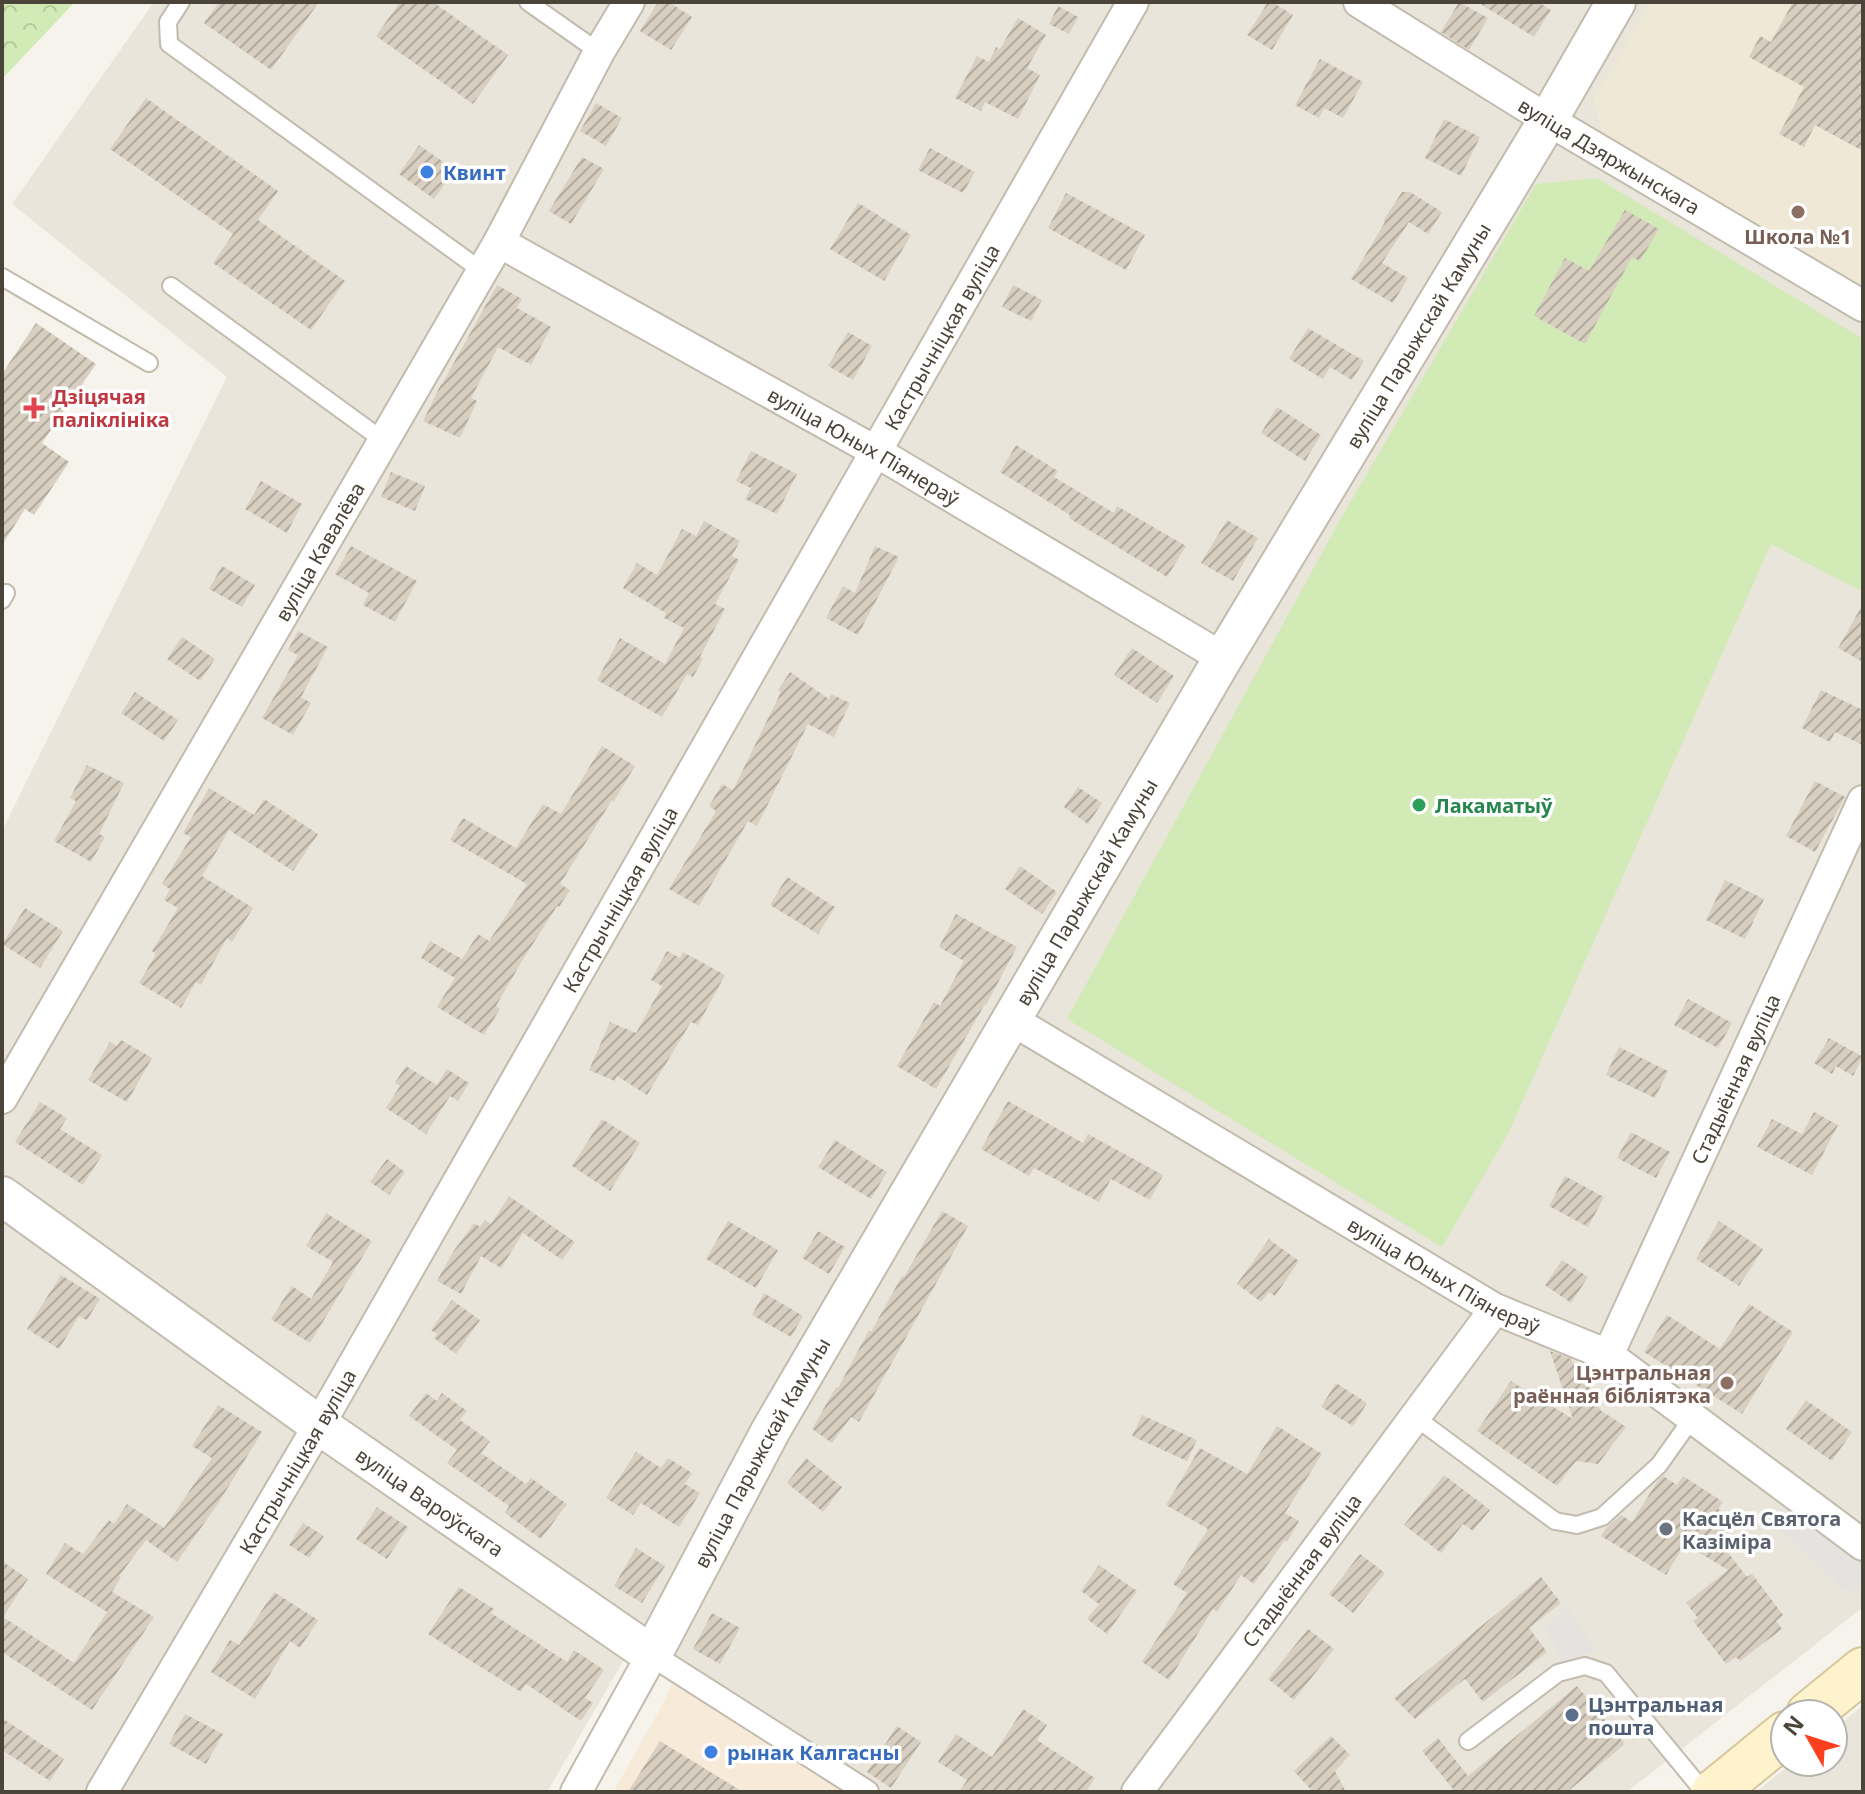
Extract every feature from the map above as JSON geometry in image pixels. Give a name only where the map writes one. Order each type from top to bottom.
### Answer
[{"type":"main road","points":[[1829,1698],[1863,1670]]},
{"type":"main road","points":[[1714,1792],[1769,1747]]},
{"type":"street","name":"вуліца Кавалёва","points":[[2,1098],[499,242],[599,52],[629,2]]},
{"type":"street","name":"Кастрычніцкая вуліца","points":[[102,1792],[319,1425],[1133,2]]},
{"type":"street","name":"вуліца Дзяржынскага","points":[[1359,2],[1548,120],[1863,306]]},
{"type":"street","name":"вуліца Парыжскай Камуны","points":[[576,1792],[771,1430],[1223,658],[1616,2]]},
{"type":"street","name":"вуліца Юных Піянераў","points":[[499,242],[875,451],[1223,658]]},
{"type":"street","name":"Стадыённая вуліца","points":[[1608,1355],[1863,802]]},
{"type":"street","name":"вуліца Юных Піянераў","points":[[1012,1020],[1495,1309],[1608,1355],[1863,1545]]},
{"type":"street","name":"вуліца Вароўскага","points":[[2,1196],[319,1425],[652,1655],[867,1792]]},
{"type":"street","name":"Стадыённая вуліца","points":[[1137,1792],[1495,1309]]},
{"type":"lane","points":[[181,2],[168,22],[169,44],[482,271]]},
{"type":"lane","points":[[528,2],[599,52]]},
{"type":"lane","points":[[2,277],[149,363]]},
{"type":"lane","points":[[171,286],[384,441]]},
{"type":"lane","points":[[1415,1417],[1555,1521],[1577,1525],[1602,1517],[1659,1465],[1693,1417]]},
{"type":"lane","points":[[1468,1741],[1558,1673],[1585,1666],[1606,1673],[1704,1792]]},
{"type":"shaded area","points":[[154,2],[1863,2],[1863,1607],[1627,1792],[885,1792],[639,1634],[547,1792],[2,1792],[2,831],[227,377],[12,204]]},
{"type":"shaded area","name":"Школа №1","points":[[1651,2],[1863,2],[1863,287],[1603,136],[1594,99]]},
{"type":"shaded area","points":[[1786,1502],[1863,1561],[1863,1584],[1850,1595],[1773,1524]]},
{"type":"shaded area","points":[[1567,1608],[1595,1649],[1566,1666],[1545,1627]]},
{"type":"shaded area","name":"рынак Калгасны","points":[[674,1680],[850,1792],[613,1792]]},
{"type":"shaded area","points":[[1863,1705],[1863,1792],[1756,1792],[1773,1778],[1849,1778],[1849,1717]]},
{"type":"green space","points":[[2,2],[75,2],[2,79]]},
{"type":"green space","name":"Лакаматыў","points":[[1597,178],[1863,339],[1863,592],[1771,544],[1509,1132],[1442,1247],[1067,1019],[1340,520],[1536,184]]},
{"type":"building","points":[[219,2],[319,2],[271,70],[204,23]]},
{"type":"building","points":[[400,2],[433,2],[508,55],[473,104],[376,36]]},
{"type":"building","points":[[658,2],[669,2],[692,17],[671,50],[640,31]]},
{"type":"building","points":[[1268,2],[1293,15],[1272,50],[1247,35]]},
{"type":"building","points":[[1459,2],[1488,18],[1469,50],[1441,32]]},
{"type":"building","points":[[1477,2],[1538,2],[1551,10],[1534,37]]},
{"type":"building","points":[[1793,2],[1863,2],[1863,151],[1815,125],[1804,147],[1779,134],[1804,87],[1749,57],[1760,36],[1771,42]]},
{"type":"building","points":[[1058,6],[1078,17],[1069,34],[1049,24]]},
{"type":"building","points":[[1018,18],[1046,35],[1027,68],[1040,75],[1018,119],[985,102],[981,111],[955,98],[977,56],[989,62],[996,47],[1000,49]]},
{"type":"building","points":[[1320,59],[1363,82],[1343,118],[1324,108],[1319,118],[1295,105]]},
{"type":"building","points":[[146,98],[278,191],[258,220],[345,281],[311,330],[213,263],[233,234],[110,149]]},
{"type":"building","points":[[596,103],[622,118],[606,146],[580,131]]},
{"type":"building","points":[[1444,119],[1480,137],[1461,176],[1425,158]]},
{"type":"building","name":"Квинт","points":[[419,145],[455,170],[434,199],[399,174]]},
{"type":"building","points":[[930,148],[975,172],[963,193],[918,170]]},
{"type":"building","points":[[582,157],[604,169],[571,224],[549,211]]},
{"type":"building","points":[[1402,192],[1410,192],[1442,212],[1428,234],[1409,222],[1382,263],[1408,278],[1393,303],[1351,279]]},
{"type":"building","points":[[1066,193],[1145,235],[1126,270],[1048,228]]},
{"type":"building","points":[[858,203],[911,235],[884,281],[830,249]]},
{"type":"building","points":[[1625,210],[1659,229],[1640,261],[1632,257],[1585,344],[1534,316],[1565,258],[1589,271]]},
{"type":"building","points":[[497,285],[522,299],[517,308],[551,327],[531,365],[498,347],[471,398],[477,401],[460,438],[423,421]]},
{"type":"building","points":[[1013,285],[1042,300],[1031,321],[1002,307]]},
{"type":"building","name":"Дзіцячая паліклініка","points":[[36,323],[96,364],[42,443],[69,462],[34,515],[25,509],[2,545],[2,374]]},
{"type":"building","points":[[1308,328],[1364,361],[1352,380],[1330,367],[1323,379],[1289,359]]},
{"type":"building","points":[[848,332],[872,346],[853,380],[828,366]]},
{"type":"building","points":[[1277,407],[1321,435],[1305,461],[1261,433]]},
{"type":"building","points":[[1016,445],[1058,471],[1054,477],[1114,513],[1117,506],[1186,546],[1167,577],[1000,472]]},
{"type":"building","points":[[751,451],[797,474],[777,514],[745,499],[751,488],[736,481]]},
{"type":"building","points":[[391,472],[425,486],[415,511],[381,497]]},
{"type":"building","points":[[261,481],[302,504],[287,533],[245,509]]},
{"type":"building","points":[[1227,520],[1258,538],[1233,581],[1201,563]]},
{"type":"building","points":[[704,521],[740,541],[732,556],[739,560],[715,604],[725,609],[700,657],[703,659],[693,677],[687,674],[662,717],[597,680],[620,638],[665,664],[684,628],[664,618],[666,613],[623,588],[637,563],[657,575],[682,529],[696,536]]},
{"type":"building","points":[[351,546],[417,581],[395,622],[363,605],[369,593],[335,574]]},
{"type":"building","points":[[875,546],[899,557],[858,635],[826,618],[843,586],[855,593]]},
{"type":"building","points":[[222,566],[255,585],[242,607],[209,589]]},
{"type":"building","points":[[1863,604],[1863,662],[1838,648]]},
{"type":"building","points":[[298,631],[328,647],[301,697],[311,703],[293,735],[262,718],[298,655],[288,650]]},
{"type":"building","points":[[182,637],[215,659],[200,681],[167,659]]},
{"type":"building","points":[[1132,648],[1174,676],[1157,703],[1114,675]]},
{"type":"building","points":[[790,672],[829,699],[831,694],[850,703],[834,737],[808,724],[757,826],[748,821],[699,906],[669,889],[716,811],[709,806],[722,784],[733,790],[781,692],[778,690]]},
{"type":"building","points":[[1821,690],[1863,710],[1863,745],[1835,732],[1830,742],[1802,728]]},
{"type":"building","points":[[135,692],[178,720],[164,741],[121,713]]},
{"type":"building","points":[[602,746],[635,766],[560,884],[570,890],[522,961],[496,1006],[500,1009],[484,1035],[437,1007],[455,978],[421,958],[430,941],[462,959],[478,934],[489,941],[527,884],[450,840],[463,818],[516,848],[543,804],[561,814]]},
{"type":"building","points":[[87,765],[124,783],[99,834],[105,837],[91,862],[54,841],[76,801],[70,798]]},
{"type":"building","points":[[1815,781],[1845,797],[1815,852],[1786,836]]},
{"type":"building","points":[[1078,787],[1102,803],[1088,824],[1064,807]]},
{"type":"building","points":[[209,788],[254,815],[264,799],[318,834],[293,871],[229,830],[202,876],[253,908],[232,942],[227,938],[201,985],[196,982],[181,1008],[139,983],[156,954],[152,951],[178,908],[164,900],[170,889],[162,884],[191,837],[183,833]]},
{"type":"building","points":[[1020,866],[1057,892],[1042,914],[1005,889]]},
{"type":"building","points":[[787,877],[835,907],[818,934],[770,905]]},
{"type":"building","points":[[1725,880],[1764,899],[1745,939],[1706,920]]},
{"type":"building","points":[[25,908],[63,931],[40,968],[2,944]]},
{"type":"building","points":[[956,914],[1017,947],[936,1089],[897,1066],[934,1002],[940,1006],[964,961],[939,947]]},
{"type":"building","points":[[667,951],[680,958],[683,952],[725,975],[698,1025],[691,1022],[647,1095],[617,1076],[615,1081],[589,1070],[610,1022],[636,1033],[662,986],[651,980]]},
{"type":"building","points":[[1688,999],[1732,1023],[1718,1048],[1674,1025]]},
{"type":"building","points":[[1829,1038],[1863,1057],[1853,1076],[1836,1066],[1832,1074],[1814,1063]]},
{"type":"building","points":[[121,1040],[152,1058],[127,1102],[88,1080],[110,1042],[117,1046]]},
{"type":"building","points":[[1619,1047],[1668,1071],[1655,1098],[1606,1075]]},
{"type":"building","points":[[406,1066],[437,1085],[447,1069],[469,1083],[458,1101],[450,1096],[426,1134],[386,1108],[400,1086],[395,1083]]},
{"type":"building","points":[[1008,1101],[1083,1143],[1088,1134],[1163,1175],[1150,1200],[1111,1179],[1099,1202],[1034,1168],[1029,1176],[981,1149]]},
{"type":"building","points":[[40,1102],[67,1118],[60,1129],[102,1155],[83,1185],[15,1142]]},
{"type":"building","points":[[1814,1112],[1838,1125],[1812,1175],[1757,1147],[1772,1119],[1802,1134]]},
{"type":"building","points":[[602,1119],[640,1143],[610,1191],[572,1166]]},
{"type":"building","points":[[1631,1132],[1670,1152],[1656,1178],[1617,1158]]},
{"type":"building","points":[[835,1140],[887,1172],[871,1199],[818,1167]]},
{"type":"building","points":[[387,1159],[405,1172],[389,1195],[370,1182]]},
{"type":"building","points":[[1565,1176],[1604,1197],[1588,1227],[1549,1206]]},
{"type":"building","points":[[509,1196],[575,1242],[562,1260],[523,1233],[501,1268],[481,1256],[461,1294],[437,1281],[474,1223],[480,1227],[485,1220],[491,1224]]},
{"type":"building","points":[[942,1211],[968,1226],[859,1422],[851,1417],[832,1443],[812,1429]]},
{"type":"building","points":[[326,1213],[372,1241],[310,1343],[271,1319],[292,1286],[311,1299],[333,1262],[306,1246]]},
{"type":"building","points":[[728,1221],[778,1250],[756,1288],[706,1259]]},
{"type":"building","points":[[1719,1221],[1763,1249],[1739,1286],[1696,1259]]},
{"type":"building","points":[[818,1231],[845,1247],[829,1274],[802,1258]]},
{"type":"building","points":[[1269,1239],[1299,1261],[1275,1296],[1269,1292],[1261,1302],[1237,1284]]},
{"type":"building","points":[[1562,1260],[1588,1277],[1571,1303],[1545,1285]]},
{"type":"building","points":[[61,1275],[100,1299],[87,1320],[79,1316],[59,1349],[27,1329]]},
{"type":"building","points":[[764,1293],[803,1316],[791,1337],[752,1315]]},
{"type":"building","points":[[452,1300],[480,1320],[456,1354],[434,1338],[437,1334],[431,1330]]},
{"type":"building","name":"Цэнтральная раённая бібліятэка","points":[[1749,1304],[1793,1332],[1742,1414],[1644,1352],[1667,1315],[1720,1349]]},
{"type":"building","points":[[1550,1351],[1571,1359],[1584,1384],[1595,1391],[1600,1410],[1626,1427],[1598,1464],[1576,1461],[1557,1486],[1477,1431],[1511,1381],[1573,1419]]},
{"type":"building","points":[[1336,1383],[1367,1403],[1353,1426],[1321,1407]]},
{"type":"building","points":[[426,1393],[437,1401],[442,1393],[467,1411],[460,1420],[490,1441],[481,1453],[526,1484],[531,1478],[567,1504],[541,1539],[505,1513],[509,1506],[447,1463],[457,1450],[409,1416]]},
{"type":"building","points":[[1806,1400],[1852,1432],[1832,1461],[1786,1429]]},
{"type":"building","points":[[218,1405],[262,1432],[177,1562],[146,1540],[119,1576],[112,1592],[154,1617],[92,1710],[2,1652],[2,1561],[28,1579],[3,1617],[74,1663],[107,1612],[46,1574],[65,1543],[83,1554],[109,1520],[114,1524],[127,1504],[164,1528],[212,1458],[192,1446]]},
{"type":"building","points":[[1142,1415],[1197,1440],[1187,1461],[1132,1436]]},
{"type":"building","points":[[1277,1426],[1322,1454],[1285,1513],[1299,1521],[1287,1542],[1285,1540],[1254,1584],[1241,1575],[1217,1612],[1213,1609],[1169,1680],[1142,1662],[1187,1593],[1173,1584],[1208,1529],[1166,1505],[1200,1448],[1247,1474]]},
{"type":"building","points":[[636,1452],[661,1468],[668,1458],[692,1473],[685,1484],[700,1493],[679,1527],[641,1503],[633,1515],[606,1498]]},
{"type":"building","points":[[806,1458],[842,1487],[823,1512],[787,1483]]},
{"type":"building","points":[[1444,1475],[1490,1510],[1473,1531],[1463,1524],[1441,1553],[1404,1525]]},
{"type":"building","points":[[1663,1476],[1677,1485],[1683,1476],[1723,1502],[1718,1509],[1732,1518],[1718,1540],[1747,1577],[1752,1574],[1783,1615],[1776,1621],[1782,1629],[1740,1661],[1736,1657],[1726,1664],[1693,1621],[1698,1618],[1686,1603],[1728,1570],[1685,1544],[1666,1575],[1601,1536],[1621,1515],[1632,1522]]},
{"type":"building","points":[[377,1507],[408,1527],[387,1559],[356,1539]]},
{"type":"building","points":[[303,1523],[324,1536],[309,1558],[289,1545]]},
{"type":"building","points":[[636,1548],[665,1566],[642,1603],[614,1586]]},
{"type":"building","points":[[1360,1554],[1385,1573],[1353,1613],[1329,1594]]},
{"type":"building","points":[[1099,1565],[1137,1591],[1107,1634],[1087,1619],[1099,1604],[1081,1591]]},
{"type":"building","points":[[1541,1577],[1561,1603],[1529,1628],[1547,1652],[1483,1702],[1465,1679],[1415,1719],[1394,1698]]},
{"type":"building","points":[[459,1587],[494,1609],[491,1613],[567,1662],[574,1650],[604,1670],[585,1698],[593,1703],[581,1721],[526,1684],[521,1692],[428,1634]]},
{"type":"building","points":[[274,1592],[318,1620],[300,1648],[290,1641],[255,1699],[211,1672],[230,1640],[239,1645]]},
{"type":"building","points":[[712,1613],[740,1628],[720,1664],[693,1649]]},
{"type":"building","points":[[1308,1629],[1334,1649],[1294,1700],[1268,1679]]},
{"type":"building","name":"Цэнтральная пошта","points":[[1577,1686],[1625,1744],[1567,1792],[1449,1792],[1453,1789],[1422,1751],[1438,1738],[1468,1776]]},
{"type":"building","points":[[1023,1709],[1047,1725],[1037,1740],[1095,1778],[1086,1792],[959,1792],[967,1780],[938,1762],[956,1734],[992,1757]]},
{"type":"building","points":[[185,1714],[223,1734],[206,1764],[169,1744]]},
{"type":"building","points":[[2,1718],[64,1759],[50,1781],[2,1750]]},
{"type":"building","points":[[897,1726],[921,1742],[891,1788],[867,1772]]},
{"type":"building","points":[[1331,1736],[1350,1755],[1335,1771],[1346,1792],[1313,1792],[1294,1771]]},
{"type":"building","points":[[660,1741],[743,1792],[628,1792]]},
{"type":"place","name":"Квинт","points":[[427,172]]},
{"type":"place","name":"Школа №1","points":[[1798,212]]},
{"type":"place","name":"Дзіцячая паліклініка","points":[[34,408]]},
{"type":"place","name":"Лакаматыў","points":[[1419,805]]},
{"type":"place","name":"Цэнтральная раённая бібліятэка","points":[[1727,1383]]},
{"type":"place","name":"Касцёл Святога Казіміра","points":[[1666,1529]]},
{"type":"place","name":"Цэнтральная пошта","points":[[1572,1715]]},
{"type":"place","name":"рынак Калгасны","points":[[711,1752]]}]
